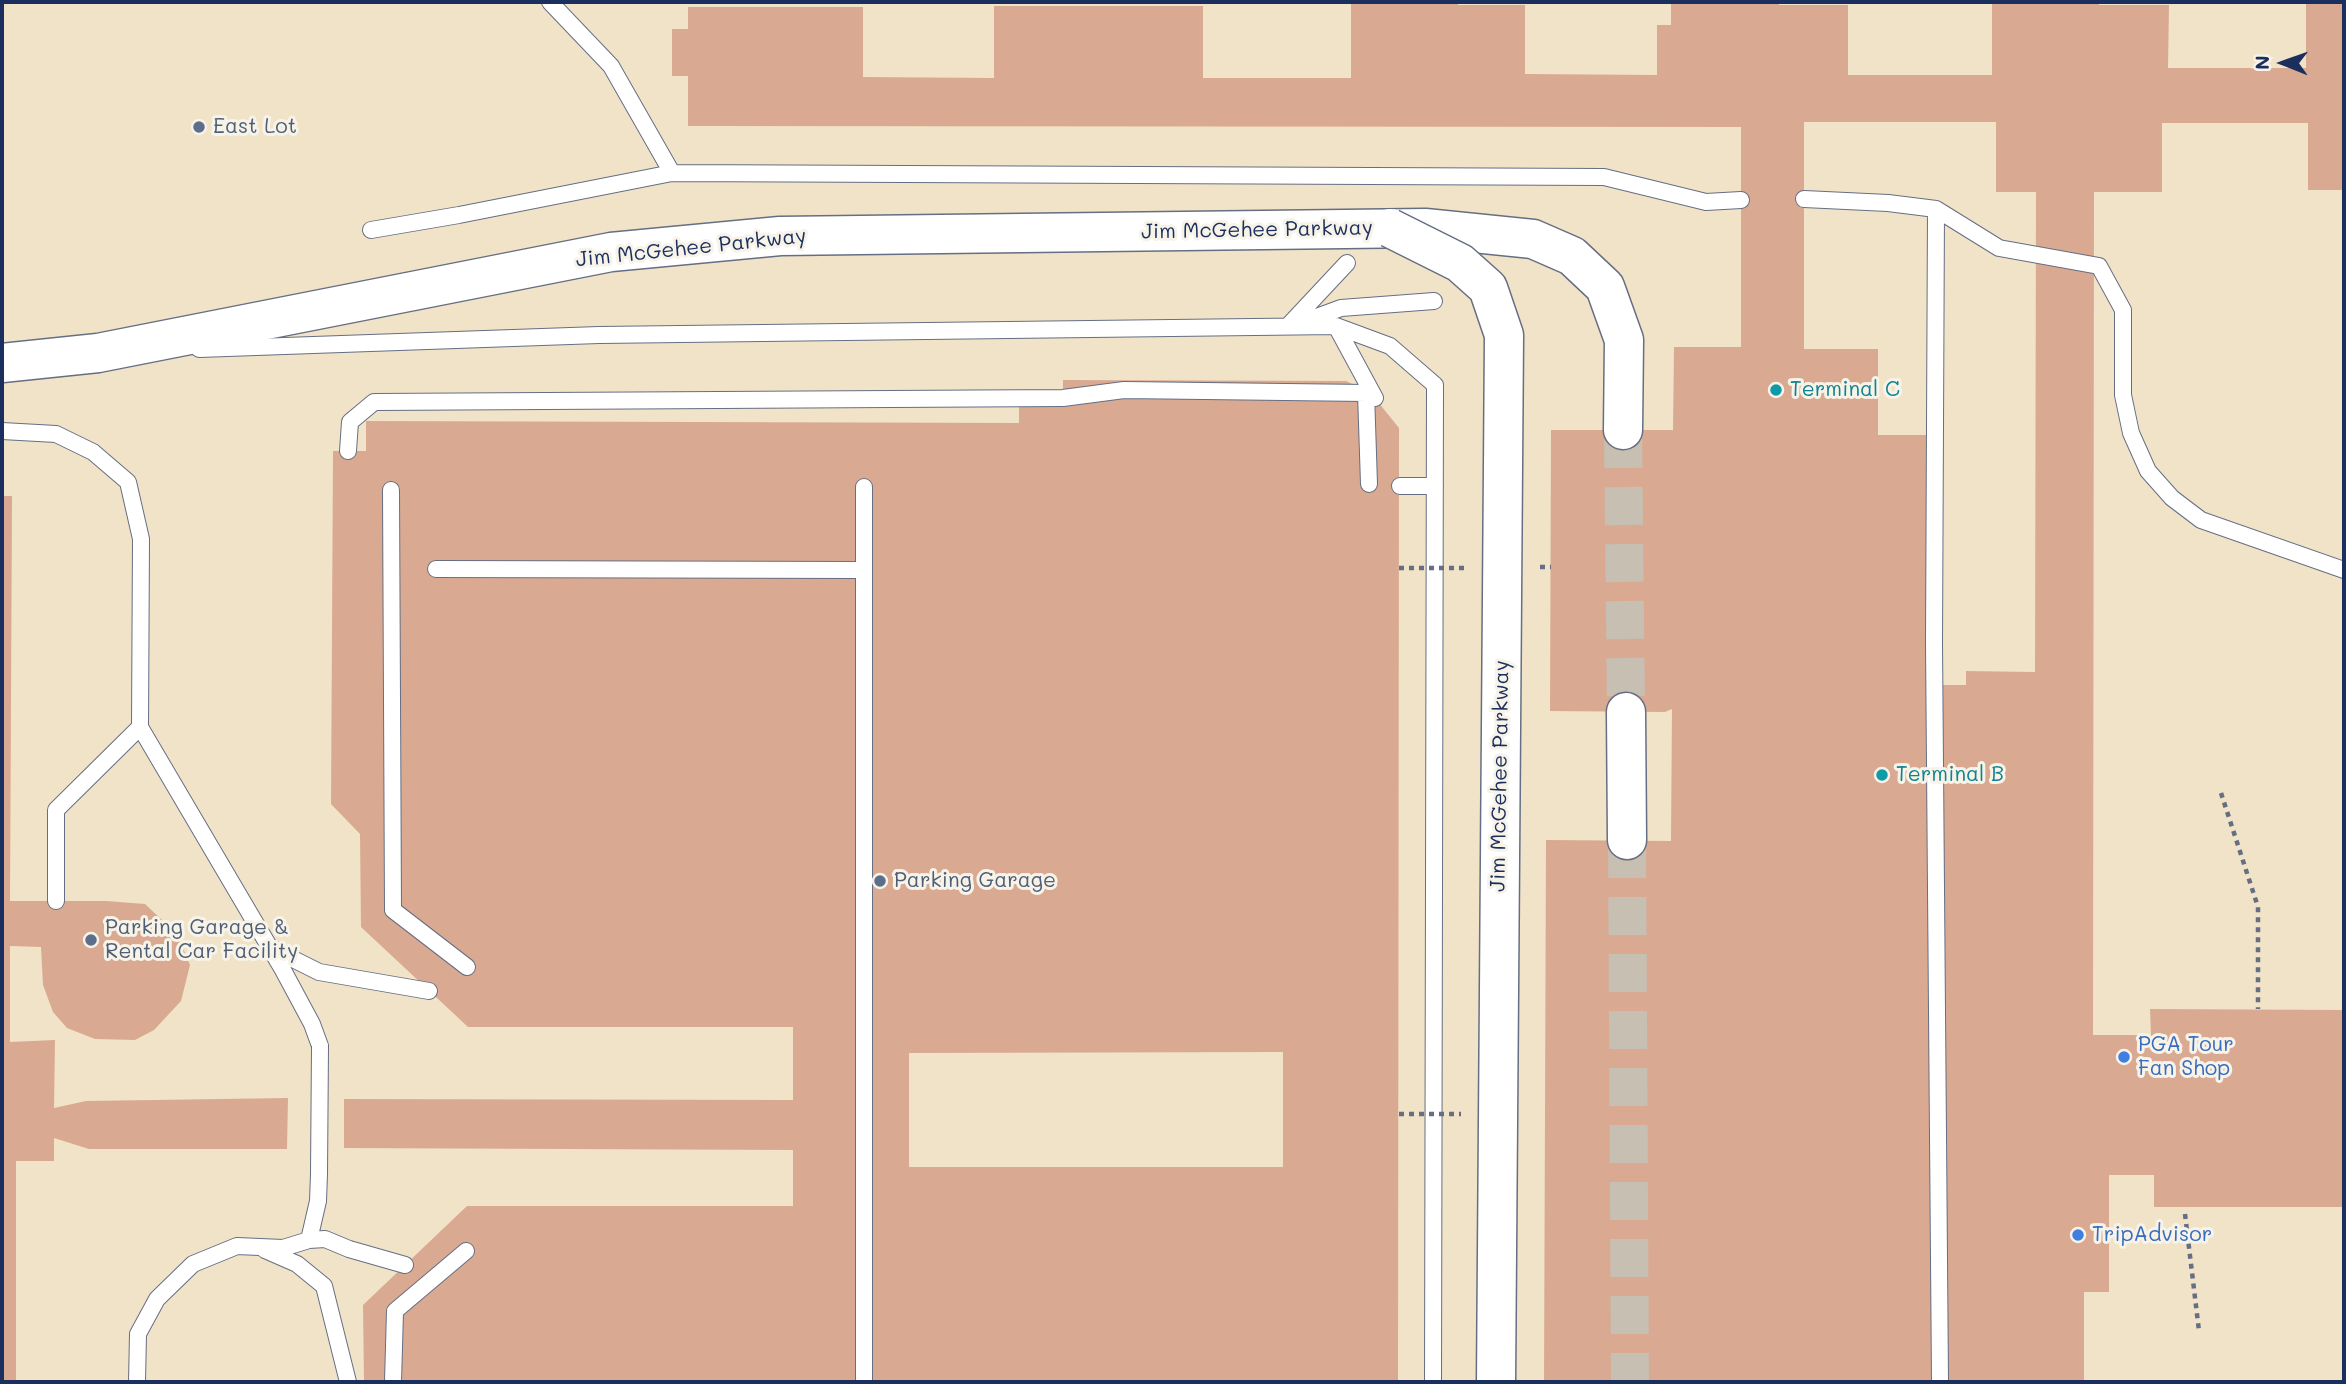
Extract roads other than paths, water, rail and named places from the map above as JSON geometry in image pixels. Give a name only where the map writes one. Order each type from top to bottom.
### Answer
[{"type":"main road","name":"Jim McGehee Parkway","points":[[1390,228],[1460,263],[1488,288],[1504,335],[1496,1382]]},
{"type":"main road","name":"Jim McGehee Parkway","points":[[2,363],[97,353],[611,252],[780,236],[1424,228],[1533,239],[1572,256],[1605,287],[1624,340],[1623,430]]},
{"type":"main road","points":[[1626,712],[1627,841]]},
{"type":"lane","points":[[550,2],[611,66],[672,173]]},
{"type":"lane","points":[[371,230],[672,173],[1604,177],[1706,202],[1741,200]]},
{"type":"lane","points":[[1804,199],[1888,203],[1936,209],[1999,248],[2099,266],[2123,310],[2123,395],[2131,433],[2148,471],[2172,499],[2201,520],[2344,570]]},
{"type":"lane","points":[[1936,209],[1934,643],[1940,1382]]},
{"type":"lane","points":[[1287,327],[1348,263]]},
{"type":"lane","points":[[1287,327],[1341,309],[1434,301]]},
{"type":"lane","points":[[97,353],[599,335],[1336,326],[1390,346],[1435,385],[1433,1382]]},
{"type":"lane","points":[[1336,326],[1375,398]]},
{"type":"lane","points":[[348,452],[350,422],[374,402],[1063,398],[1124,390],[1366,393],[1369,484]]},
{"type":"lane","points":[[2,431],[56,434],[93,452],[128,482],[141,539],[140,727],[270,948],[312,1024],[320,1046],[318,1201],[309,1240]]},
{"type":"lane","points":[[1400,485],[1436,486]]},
{"type":"lane","points":[[864,487],[864,1382]]},
{"type":"lane","points":[[391,490],[393,910],[467,967]]},
{"type":"lane","points":[[436,569],[862,570]]},
{"type":"lane","points":[[56,901],[56,810],[140,727]]},
{"type":"lane","points":[[270,948],[319,972],[429,990]]},
{"type":"lane","points":[[137,1382],[138,1334],[158,1299],[193,1264],[237,1246],[283,1248],[309,1240],[325,1239],[405,1265]]},
{"type":"lane","points":[[256,1247],[298,1264],[324,1286],[348,1382]]},
{"type":"lane","points":[[393,1382],[395,1311],[466,1251]]},
{"type":"tunnel","points":[[1623,430],[1626,712]]},
{"type":"tunnel","points":[[1627,840],[1630,1382]]},
{"type":"place","name":"East Lot","points":[[199,127]]},
{"type":"place","name":"Terminal C","points":[[1776,390]]},
{"type":"place","name":"Terminal B","points":[[1882,775]]},
{"type":"place","name":"Parking Garage","points":[[880,881]]},
{"type":"place","name":"Parking Garage & Rental Car Facility","points":[[91,940]]},
{"type":"place","name":"PGA Tour Fan Shop","points":[[2124,1057]]},
{"type":"place","name":"TripAdvisor","points":[[2078,1235]]}]
